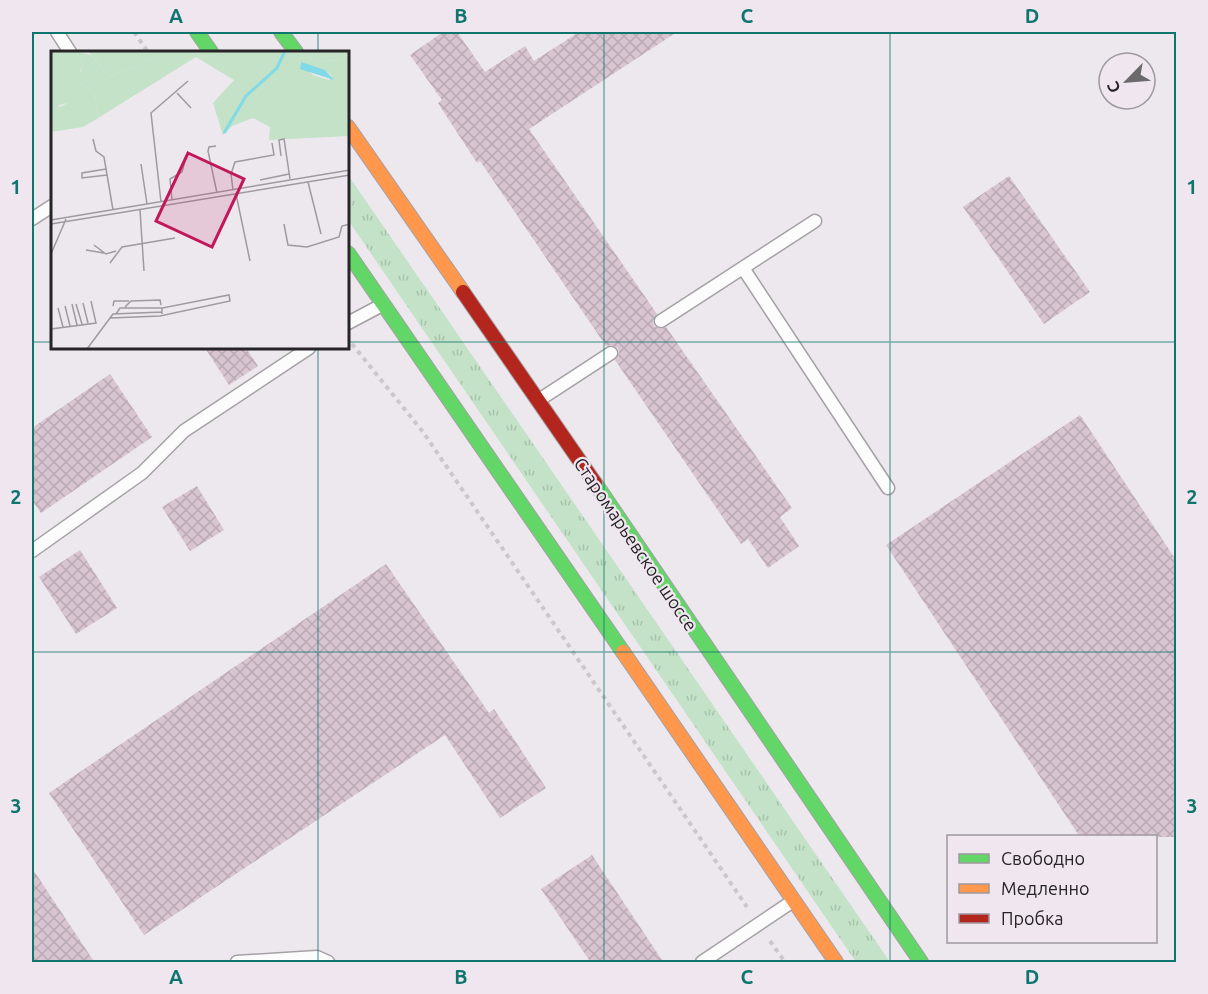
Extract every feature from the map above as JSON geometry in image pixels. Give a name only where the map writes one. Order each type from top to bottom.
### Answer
[{"type":"main road","points":[[197,32],[210,51]]},
{"type":"main road","points":[[282,32],[295,51]]},
{"type":"main road","name":"Старомарьевское шоссе","points":[[350,130],[921,963]]},
{"type":"main road","points":[[350,256],[836,963]]},
{"type":"lane","points":[[57,32],[69,51]]},
{"type":"lane","points":[[32,219],[51,207]]},
{"type":"lane","points":[[662,321],[815,221]]},
{"type":"lane","points":[[743,268],[888,488]]},
{"type":"lane","points":[[350,322],[383,304]]},
{"type":"lane","points":[[32,551],[142,473],[184,431],[306,350]]},
{"type":"lane","points":[[537,400],[611,353]]},
{"type":"lane","points":[[702,963],[794,900]]},
{"type":"lane","points":[[237,963],[317,957],[328,963]]},
{"type":"path","points":[[134,32],[147,51]]},
{"type":"path","points":[[350,341],[423,432],[785,963]]},
{"type":"green space","points":[[350,178],[890,962],[856,962],[350,223]]},
{"type":"building","points":[[443,32],[457,32],[485,72],[525,46],[534,61],[579,32],[677,32],[529,129],[657,314],[653,321],[654,326],[661,329],[666,327],[792,508],[780,517],[799,546],[768,568],[748,539],[741,544],[615,360],[619,353],[618,348],[611,345],[606,346],[480,161],[477,163],[438,103],[442,100],[410,55]]},
{"type":"building","points":[[1009,176],[1090,292],[1044,324],[963,207]]},
{"type":"building","points":[[206,350],[247,350],[258,366],[229,385]]},
{"type":"building","points":[[110,374],[152,437],[41,513],[32,500],[32,428]]},
{"type":"building","points":[[1080,415],[1176,560],[1176,837],[1079,835],[886,545]]},
{"type":"building","points":[[197,486],[224,530],[190,551],[162,507]]},
{"type":"building","points":[[80,550],[117,608],[76,634],[39,577]]},
{"type":"building","points":[[386,564],[489,713],[494,709],[546,788],[500,818],[445,735],[144,935],[49,793]]},
{"type":"building","points":[[592,855],[664,963],[591,963],[541,889]]},
{"type":"building","points":[[32,868],[95,963],[32,963]]},
{"type":"traffic: fast","points":[[197,32],[210,51]]},
{"type":"traffic: fast","points":[[281,32],[295,51]]},
{"type":"traffic: fast","points":[[350,256],[623,652]]},
{"type":"traffic: fast","points":[[595,483],[921,962]]},
{"type":"traffic: slow","points":[[350,130],[463,292]]},
{"type":"traffic: slow","points":[[623,652],[836,962]]},
{"type":"traffic: jam","points":[[463,292],[595,483]]}]
